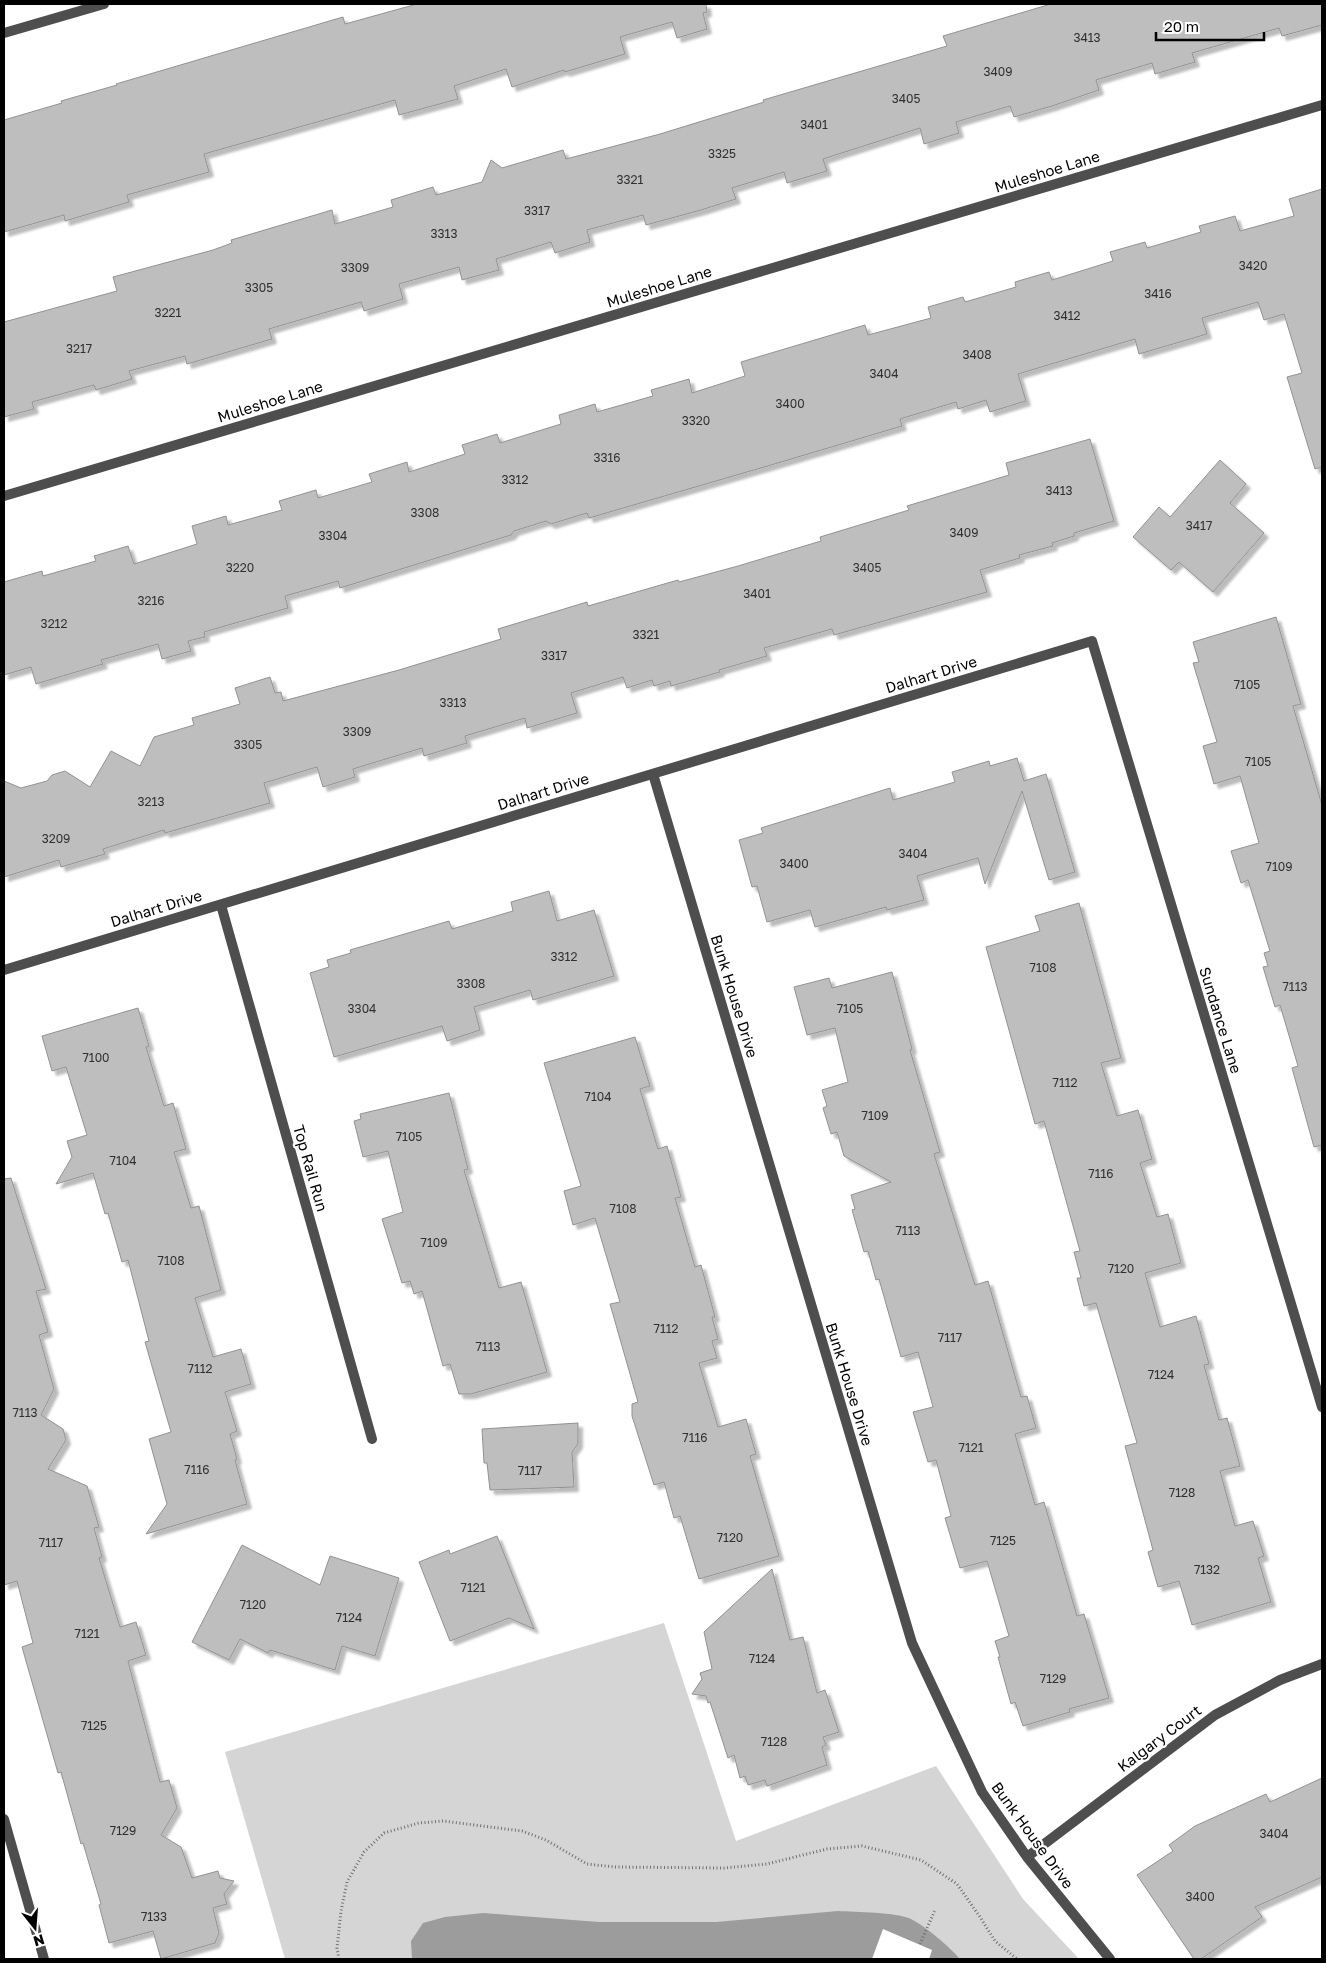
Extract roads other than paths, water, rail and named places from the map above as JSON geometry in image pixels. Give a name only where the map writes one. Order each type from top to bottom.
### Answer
[{"type":"street","points":[[4,32],[104,4]]},
{"type":"street","name":"Muleshoe Lane","points":[[4,496],[1322,106]]},
{"type":"street","name":"Dalhart Drive","points":[[4,970],[1092,641]]},
{"type":"street","name":"Sundance Lane","points":[[1092,641],[1322,1407]]},
{"type":"street","name":"Bunk House Drive","points":[[653,774],[912,1643],[982,1792],[1027,1857],[1110,1959]]},
{"type":"street","name":"Top Rail Run","points":[[221,904],[372,1439]]},
{"type":"street","name":"Kalgary Court","points":[[1027,1857],[1215,1715],[1280,1680],[1322,1664]]},
{"type":"street","points":[[4,1819],[44,1959]]}]
